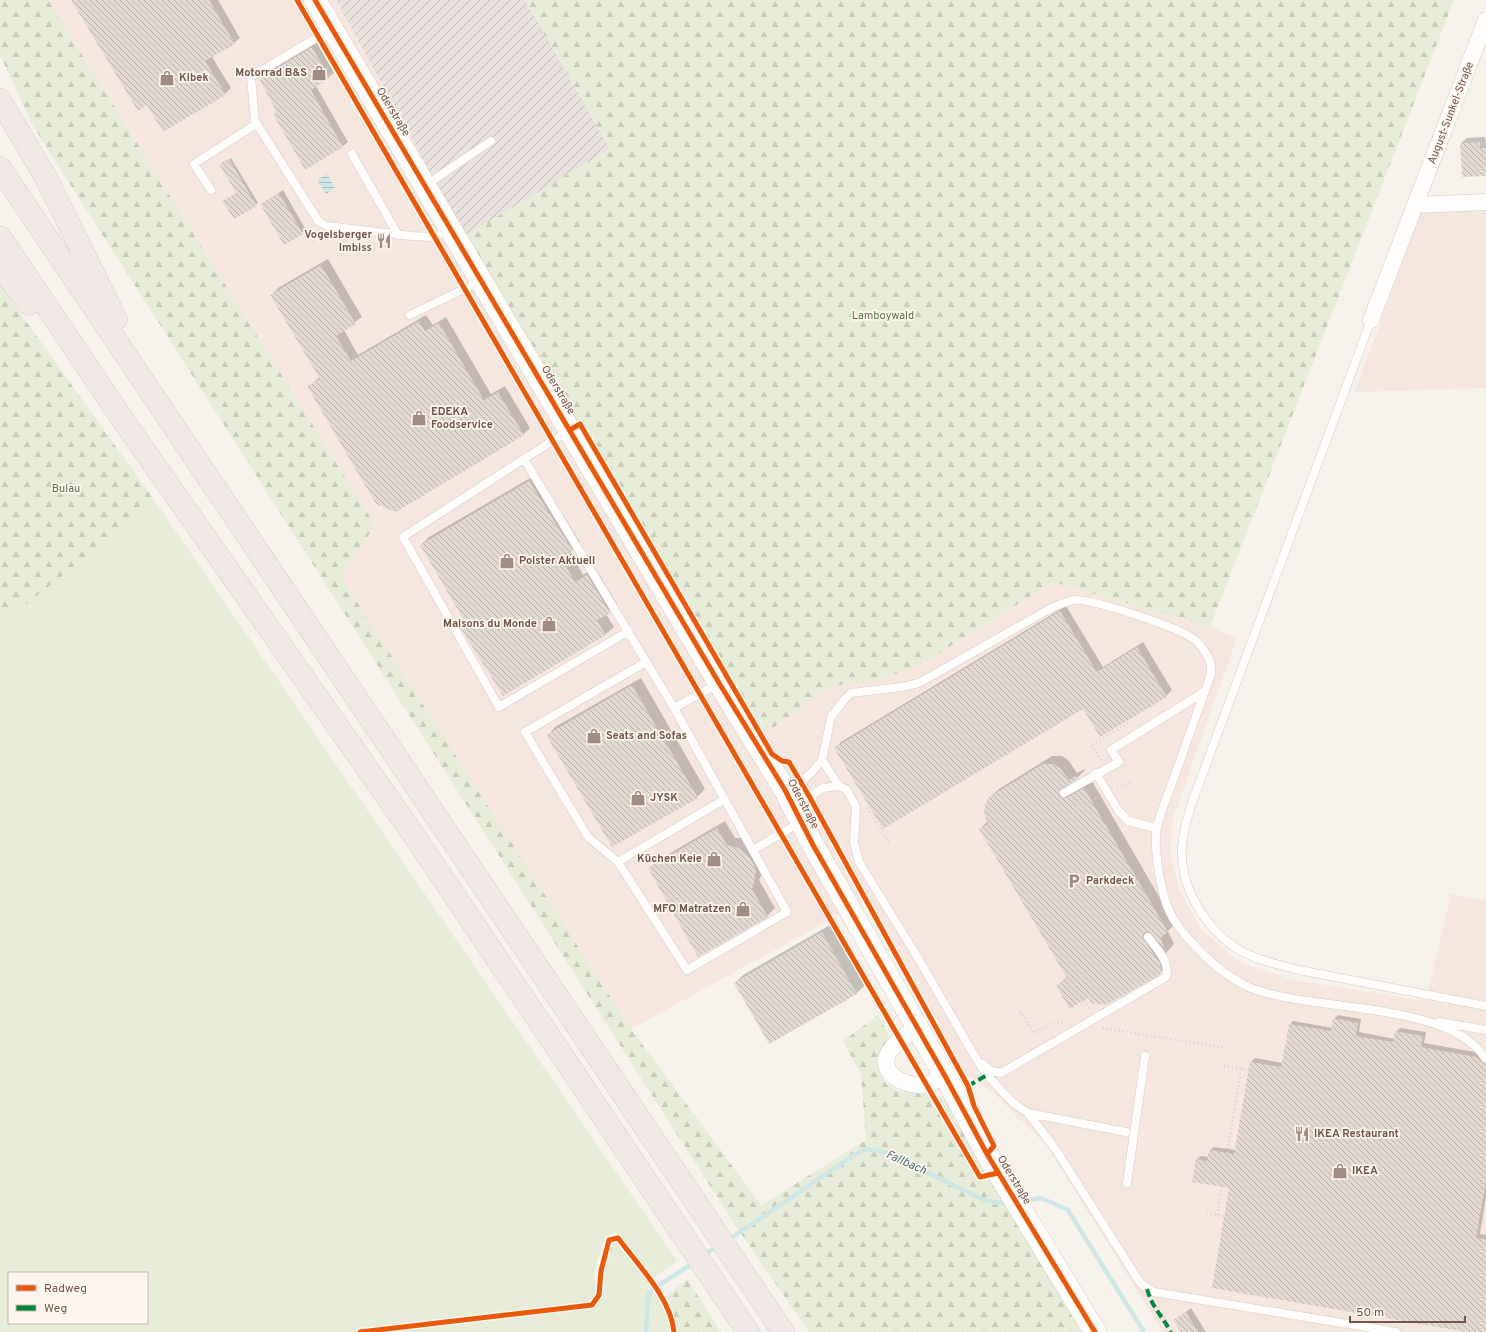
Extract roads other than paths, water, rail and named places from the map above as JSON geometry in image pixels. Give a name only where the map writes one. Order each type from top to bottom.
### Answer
[{"type":"highway","points":[[0,100],[45,176],[153,395]]},
{"type":"highway","points":[[0,168],[423,799],[783,1332]]},
{"type":"highway","points":[[0,237],[125,423],[411,832],[748,1332]]},
{"type":"highway","points":[[0,267],[125,423]]},
{"type":"street","name":"Oderstraße","points":[[315,0],[482,281],[561,435],[719,683],[793,806],[916,1027],[936,1080],[998,1173],[1094,1332]]},
{"type":"street","name":"August-Sunkel-Straße","points":[[1371,320],[1486,20]]},
{"type":"street","points":[[1416,205],[1486,202]]},
{"type":"street","points":[[916,1027],[900,1040],[888,1053],[886,1061],[888,1070],[893,1077],[910,1084],[936,1080]]},
{"type":"lane","points":[[332,28],[251,77],[256,124],[319,222],[327,226],[434,237],[451,229]]},
{"type":"lane","points":[[211,190],[194,164],[256,124]]},
{"type":"lane","points":[[425,186],[491,141]]},
{"type":"lane","points":[[352,154],[398,234]]},
{"type":"lane","points":[[410,315],[482,281]]},
{"type":"lane","points":[[1371,320],[1193,800],[1184,827],[1182,848],[1184,879],[1198,908],[1217,934],[1242,951],[1269,962],[1299,970],[1486,1006]]},
{"type":"lane","points":[[561,435],[403,537],[499,707],[629,631]]},
{"type":"lane","points":[[524,459],[674,708],[787,912],[687,970],[618,862],[588,837],[525,732],[646,662]]},
{"type":"lane","points":[[753,850],[780,835],[793,806],[800,782],[812,772],[822,760],[831,717],[851,693],[902,687],[919,683],[1053,607],[1073,600],[1104,604],[1178,630],[1194,639],[1206,652],[1212,666],[1156,828],[1160,883],[1169,913],[1182,932],[1204,956],[1230,978],[1252,988],[1273,994],[1486,1030]]},
{"type":"lane","points":[[674,708],[719,683]]},
{"type":"lane","points":[[1064,793],[1096,773],[1119,762],[1111,750],[1204,692]]},
{"type":"lane","points":[[822,760],[856,807],[854,842],[859,862],[918,958],[974,1055],[998,1088],[1012,1102],[1028,1113],[1056,1150],[1141,1284],[1154,1292],[1396,1332]]},
{"type":"lane","points":[[1096,773],[1118,810],[1128,821],[1156,828]]},
{"type":"lane","points":[[793,806],[819,790],[830,786],[843,788]]},
{"type":"lane","points":[[618,862],[725,799]]},
{"type":"lane","points":[[974,1055],[991,1071],[1001,1072],[1166,978],[1168,972],[1166,963],[1148,936]]},
{"type":"lane","points":[[1415,1018],[1446,1028],[1463,1037],[1474,1044],[1485,1058]]},
{"type":"lane","points":[[1127,1183],[1145,1056]]},
{"type":"lane","points":[[1028,1113],[1126,1132]]},
{"type":"water","points":[[327,174],[335,188],[326,194],[317,180]]},
{"type":"waterway","name":"Fallbach","points":[[728,1240],[859,1152],[867,1149],[887,1153],[984,1200],[998,1203],[1009,1202]]},
{"type":"waterway","name":"Fallbach","points":[[1023,1201],[1041,1198],[1068,1210],[1144,1332]]},
{"type":"waterway","name":"Fallbach","points":[[704,1255],[718,1246]]},
{"type":"waterway","name":"Fallbach","points":[[646,1332],[648,1296],[653,1289],[695,1262]]},
{"type":"place","name":"Motorrad B&S","points":[[319,73]]},
{"type":"place","name":"Kibek","points":[[167,78]]},
{"type":"place","name":"Vogelsberger Imbiss","points":[[384,241]]},
{"type":"place","name":"EDEKA Foodservice","points":[[419,418]]},
{"type":"place","name":"Polster Aktuell","points":[[507,561]]},
{"type":"place","name":"Maisons du Monde","points":[[549,624]]},
{"type":"place","name":"Seats and Sofas","points":[[594,736]]},
{"type":"place","name":"JYSK","points":[[638,798]]},
{"type":"place","name":"Küchen Keie","points":[[714,859]]},
{"type":"place","name":"Parkdeck","points":[[1074,881]]},
{"type":"place","name":"MFO Matratzen","points":[[743,909]]},
{"type":"place","name":"IKEA Restaurant","points":[[1302,1134]]},
{"type":"place","name":"IKEA","points":[[1340,1171]]},
{"type":"park label","name":"Lamboywald","points":[[883,316]]},
{"type":"park label","name":"Bulau","points":[[66,489]]}]
